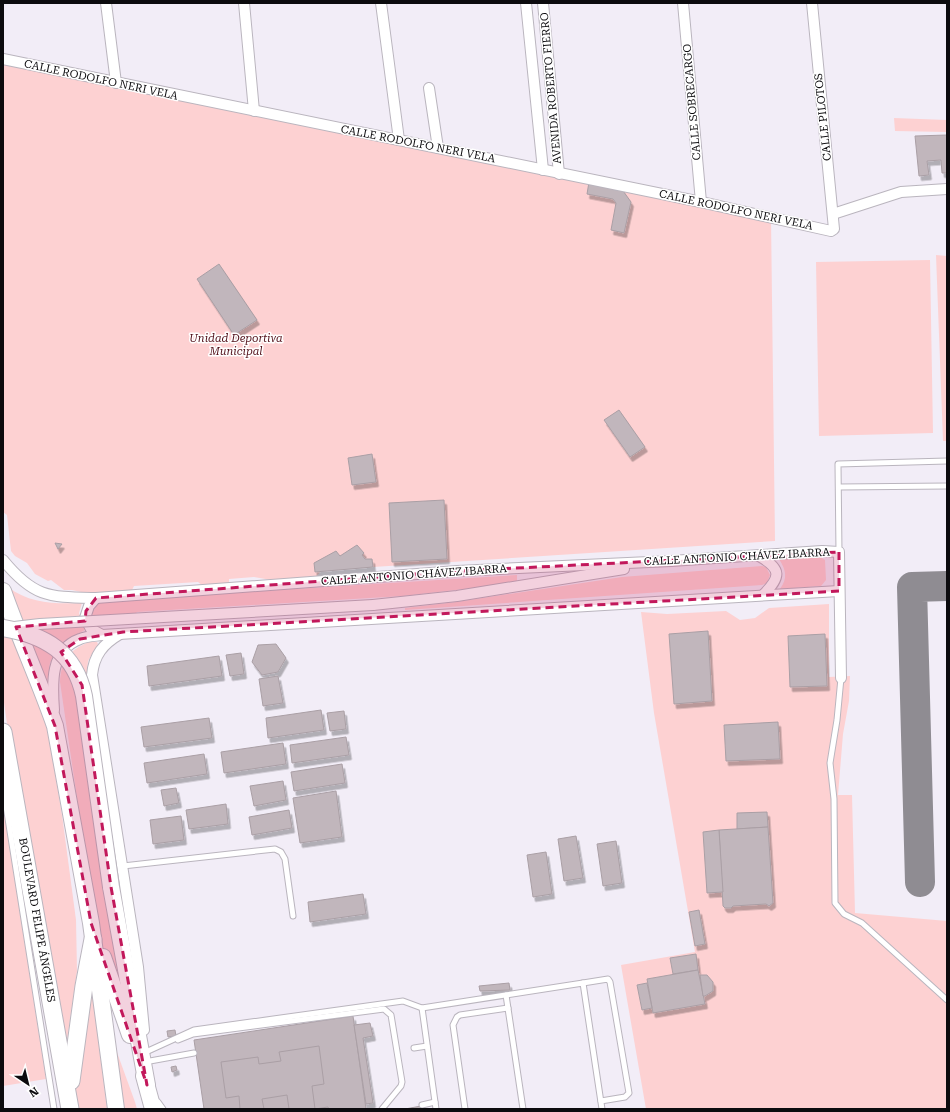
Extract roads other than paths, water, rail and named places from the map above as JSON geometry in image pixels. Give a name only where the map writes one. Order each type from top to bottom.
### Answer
[{"type":"highway","name":"BOULEVARD FELIPE ÁNGELES","points":[[3,732],[69,1102]]},
{"type":"highway","points":[[69,1102],[92,931]]},
{"type":"main road","points":[[3,591],[20,640],[44,695],[55,726],[92,931],[116,1109]]},
{"type":"main road","points":[[3,628],[20,631],[46,641],[63,654],[77,673],[84,696],[111,886],[147,1085]]},
{"type":"main road","points":[[92,931],[147,1085],[158,1107]]},
{"type":"street","points":[[106,3],[116,83]]},
{"type":"street","points":[[244,3],[254,111]]},
{"type":"street","points":[[381,3],[399,140]]},
{"type":"street","name":"AVENIDA ROBERTO FIERRO","points":[[526,3],[543,170]]},
{"type":"street","name":"AVENIDA ROBERTO FIERRO","points":[[543,3],[559,174]]},
{"type":"street","name":"CALLE SOBRECARGO","points":[[683,3],[701,202]]},
{"type":"street","name":"CALLE PILOTOS","points":[[812,3],[833,230]]},
{"type":"street","name":"CALLE RODOLFO NERI VELA","points":[[3,60],[833,230]]},
{"type":"street","points":[[429,88],[438,148]]},
{"type":"street","points":[[832,214],[901,192],[947,189]]},
{"type":"street","name":"CALLE ANTONIO CHÁVEZ IBARRA","points":[[3,560],[29,587],[41,593],[53,597],[96,598],[449,572],[672,561],[822,551],[839,552]]},
{"type":"street","points":[[839,552],[841,678]]},
{"type":"street","points":[[759,556],[772,563],[776,570],[777,578],[774,584],[763,595]]},
{"type":"street","points":[[3,628],[40,624],[373,605],[457,596],[672,561]]},
{"type":"street","points":[[55,726],[52,690],[53,673],[57,661],[64,650],[71,644],[80,639],[102,635],[123,632],[839,591]]},
{"type":"street","points":[[96,598],[89,606],[85,618],[91,629],[102,635]]},
{"type":"street","points":[[123,632],[109,640],[101,648],[93,664],[92,675],[138,967],[144,1032],[158,1107]]},
{"type":"lane","points":[[839,552],[838,464],[947,461]]},
{"type":"lane","points":[[839,487],[947,486]]},
{"type":"lane","points":[[841,678],[837,720],[830,763],[834,799],[835,904],[844,914],[862,924],[947,1000]]},
{"type":"lane","points":[[3,787],[54,1109]]},
{"type":"lane","points":[[123,866],[275,849],[281,852],[285,859],[293,916]]},
{"type":"lane","points":[[148,1051],[194,1030],[403,1001],[422,1008],[608,979],[610,982],[629,1093],[625,1097],[601,1101]]},
{"type":"lane","points":[[583,983],[602,1109]]},
{"type":"lane","points":[[506,995],[523,1109]]},
{"type":"lane","points":[[422,1008],[436,1109]]},
{"type":"lane","points":[[465,1109],[453,1025],[454,1020],[460,1015],[508,1008]]},
{"type":"lane","points":[[171,1041],[177,1041],[193,1034],[384,1009],[391,1015],[402,1082],[401,1086],[382,1109]]},
{"type":"lane","points":[[414,1048],[427,1046]]},
{"type":"lane","points":[[150,1061],[194,1052]]},
{"type":"lane","points":[[422,1105],[435,1102]]},
{"type":"park label","name":"Unidad Deportiva Municipal","points":[[236,344]]}]
